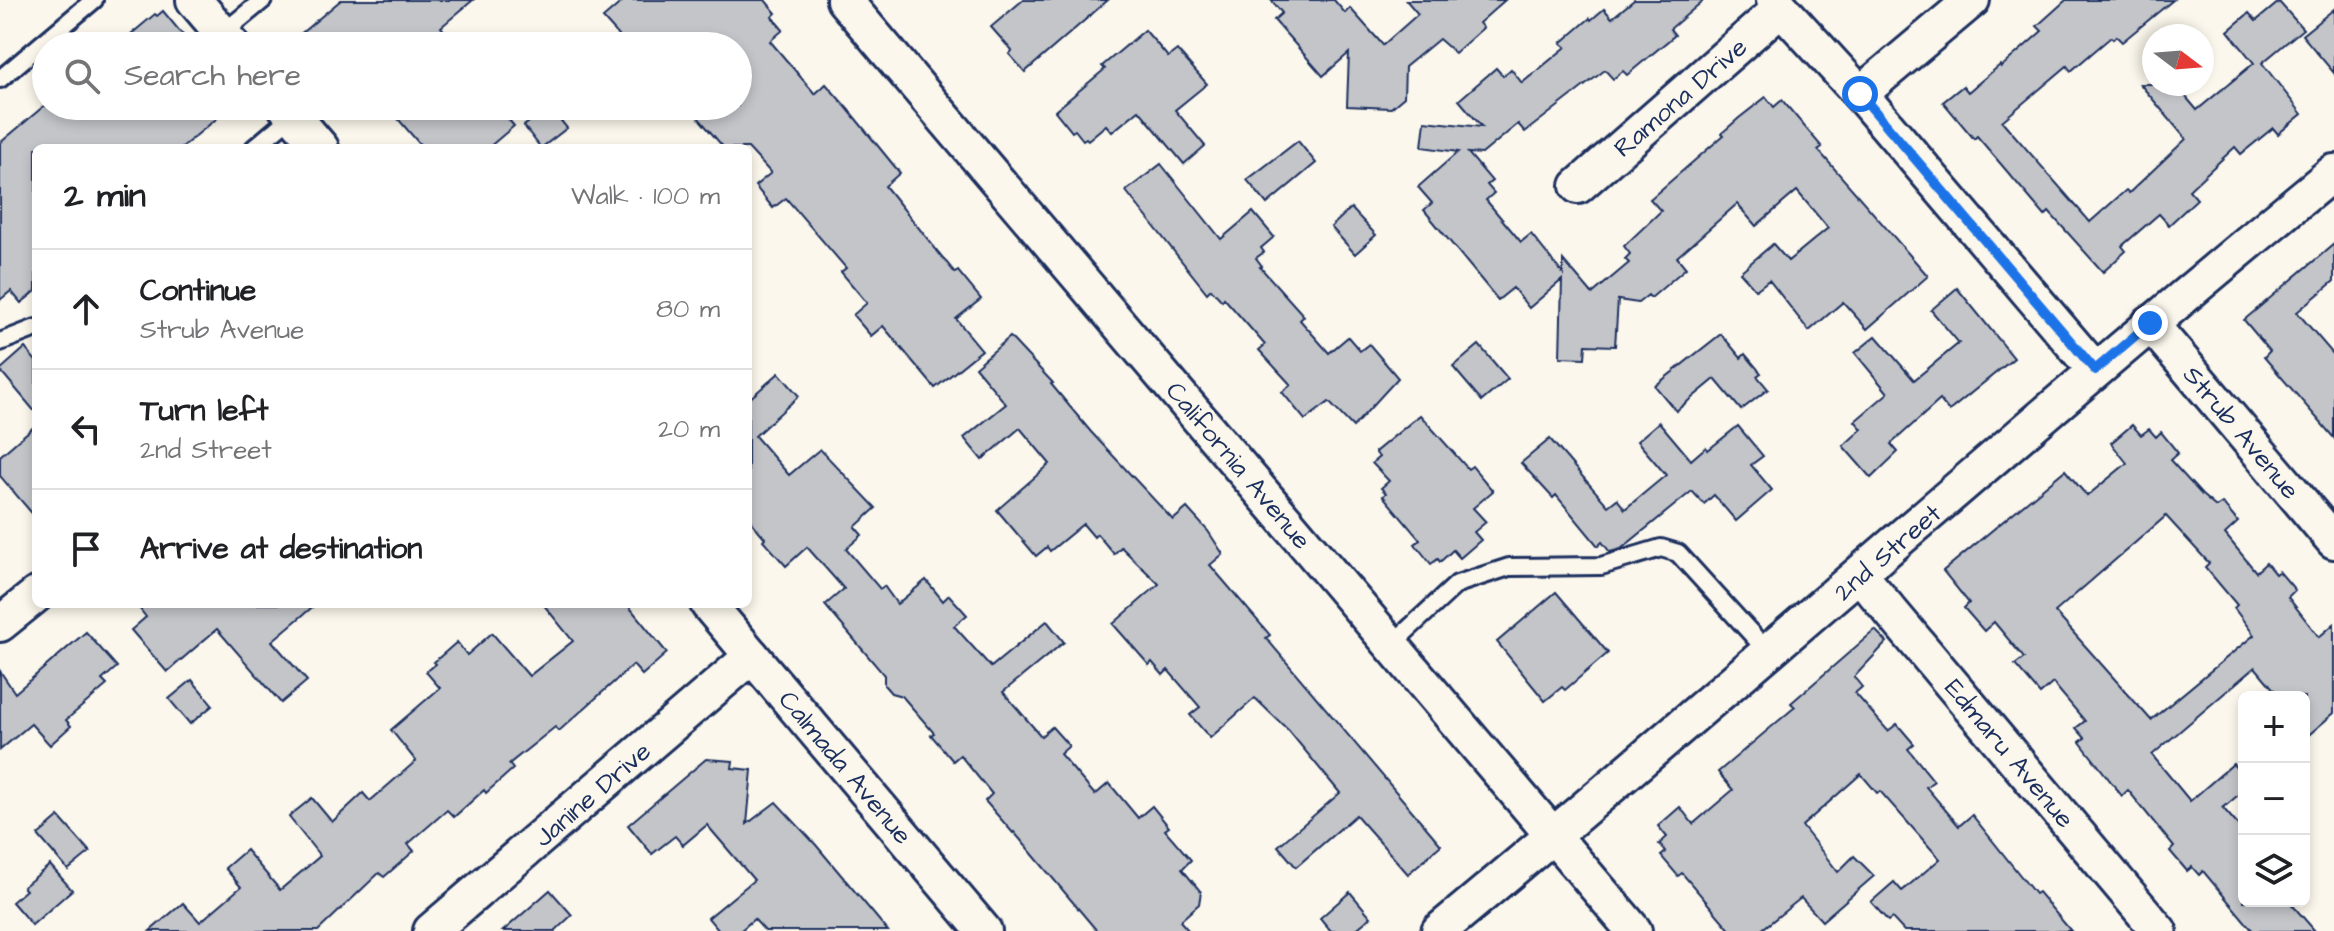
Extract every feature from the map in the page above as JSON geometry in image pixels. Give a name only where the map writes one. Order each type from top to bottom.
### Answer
[{"type":"street","points":[[194,0],[221,32]]},
{"type":"street","name":"California Avenue","points":[[844,0],[1634,931]]},
{"type":"street","points":[[1860,94],[1972,0]]},
{"type":"street","points":[[1778,4],[1860,94],[2095,370]]},
{"type":"street","name":"Ramona Drive","points":[[1578,186],[1778,4]]},
{"type":"street","points":[[297,120],[318,144]]},
{"type":"street","name":"2nd Street","points":[[1439,931],[1769,653],[2150,323],[2334,172]]},
{"type":"street","name":"Strub Avenue","points":[[2150,323],[2334,541]]},
{"type":"street","name":"Edmaru Avenue","points":[[1860,575],[2159,931]]},
{"type":"street","points":[[0,624],[32,598]]},
{"type":"street","name":"Calmada Avenue","points":[[711,608],[984,931]]},
{"type":"street","name":"Janine Drive","points":[[431,931],[752,656]]},
{"type":"lane","points":[[235,32],[263,0]]},
{"type":"lane","points":[[53,32],[85,3]]},
{"type":"lane","points":[[0,79],[32,50]]},
{"type":"lane","points":[[258,144],[280,120]]},
{"type":"lane","points":[[0,342],[32,330]]},
{"type":"lane","points":[[1391,645],[1457,584],[1509,567],[1601,566],[1661,548],[1678,553],[1769,653]]},
{"type":"building","points":[[341,0],[473,0],[441,27],[445,32],[303,32]]},
{"type":"building","points":[[624,0],[765,0],[776,13],[772,17],[783,30],[770,41],[815,94],[826,84],[847,108],[900,173],[885,186],[955,273],[958,271],[981,299],[956,319],[982,350],[935,388],[883,326],[871,336],[853,315],[867,303],[841,272],[846,268],[786,198],[773,208],[755,186],[771,173],[752,152],[752,144],[721,144],[700,120],[752,120],[752,32],[616,32],[603,18]]},
{"type":"building","points":[[1023,0],[1108,0],[1025,72],[991,27]]},
{"type":"building","points":[[1271,0],[1334,0],[1345,13],[1350,8],[1383,45],[1418,14],[1406,0],[1505,0],[1479,23],[1483,28],[1455,53],[1439,39],[1405,67],[1404,97],[1391,108],[1347,106],[1349,53],[1323,76],[1274,20],[1282,13]]},
{"type":"building","points":[[1634,0],[1704,0],[1670,29],[1675,35],[1627,75],[1623,71],[1613,79],[1605,70],[1525,132],[1518,124],[1482,154],[1468,153],[1492,181],[1487,185],[1494,193],[1486,200],[1521,242],[1531,234],[1563,274],[1563,260],[1592,294],[1629,263],[1625,259],[1630,254],[1624,246],[1661,211],[1650,199],[1766,97],[1774,107],[1782,100],[1822,147],[1818,150],[1928,276],[1867,329],[1843,302],[1809,331],[1769,280],[1756,290],[1740,272],[1773,244],[1788,261],[1828,228],[1797,191],[1756,226],[1737,204],[1677,257],[1686,268],[1651,298],[1648,295],[1638,303],[1618,300],[1615,346],[1586,345],[1585,358],[1560,357],[1562,280],[1529,308],[1513,288],[1498,300],[1424,210],[1432,203],[1418,187],[1458,152],[1422,147],[1425,121],[1482,127],[1459,100],[1496,68],[1503,76],[1511,69],[1522,83],[1566,47],[1561,43],[1590,18],[1604,9],[1612,18]]},
{"type":"building","points":[[2066,0],[2173,0],[2122,42],[2116,36],[2111,37],[2071,71],[2067,66],[2002,121],[2090,222],[2126,190],[2129,193],[2186,139],[2150,96],[2185,96],[2197,110],[2254,63],[2228,31],[2249,13],[2256,21],[2279,2],[2303,29],[2262,63],[2302,114],[2278,134],[2273,128],[2241,154],[2235,147],[2189,190],[2197,199],[2169,225],[2159,214],[2122,246],[2126,251],[2103,272],[2049,212],[2045,216],[1977,136],[1974,139],[1943,102],[1963,86],[1968,92],[2001,67],[2042,31],[2037,26]]},
{"type":"building","points":[[2334,9],[2334,73],[2302,35]]},
{"type":"building","points":[[163,11],[180,32],[134,32],[155,14],[157,16]]},
{"type":"building","points":[[1145,30],[1168,57],[1177,50],[1207,84],[1175,110],[1205,146],[1184,164],[1139,110],[1112,132],[1106,125],[1088,140],[1083,140],[1075,130],[1072,132],[1055,111]]},
{"type":"building","points":[[32,116],[32,120],[215,120],[186,144],[32,144],[32,294],[21,303],[11,291],[0,300],[0,143]]},
{"type":"building","points":[[399,120],[509,120],[514,126],[493,144],[420,144]]},
{"type":"building","points":[[532,120],[560,120],[567,128],[546,144],[538,144],[524,126]]},
{"type":"building","points":[[1298,141],[1316,163],[1267,204],[1247,180]]},
{"type":"building","points":[[1161,164],[1221,239],[1253,212],[1274,237],[1261,248],[1264,252],[1256,258],[1260,267],[1304,316],[1300,320],[1329,353],[1348,337],[1360,351],[1369,344],[1398,378],[1353,427],[1329,402],[1305,420],[1282,392],[1291,385],[1259,350],[1265,345],[1224,298],[1222,301],[1211,289],[1207,293],[1126,191]]},
{"type":"building","points":[[1351,208],[1376,235],[1355,254],[1331,227]]},
{"type":"building","points":[[2334,244],[2334,281],[2297,312],[2334,355],[2334,438],[2264,357],[2270,351],[2244,320]]},
{"type":"building","points":[[1957,288],[2014,358],[1949,411],[1940,400],[1891,444],[1898,452],[1871,478],[1843,446],[1862,429],[1855,421],[1888,393],[1855,353],[1876,336],[1914,380],[1959,343],[1931,310]]},
{"type":"building","points":[[1721,334],[1741,358],[1745,354],[1761,373],[1757,376],[1768,389],[1741,410],[1715,379],[1676,411],[1655,386]]},
{"type":"building","points":[[1010,337],[1053,383],[1091,432],[1173,520],[1187,508],[1208,531],[1223,554],[1210,565],[1270,635],[1266,638],[1441,845],[1408,874],[1356,815],[1296,867],[1278,846],[1340,793],[1289,731],[1255,698],[1210,738],[1190,715],[1200,707],[1168,670],[1163,675],[1152,662],[1149,665],[1113,624],[1159,584],[1121,547],[1114,554],[1097,534],[1094,537],[1083,524],[1050,551],[1047,547],[1036,556],[997,510],[1050,464],[1020,428],[982,460],[964,438],[1006,404],[975,367]]},
{"type":"building","points":[[1479,345],[1508,379],[1482,401],[1453,367]]},
{"type":"building","points":[[25,348],[32,356],[32,408],[0,370]]},
{"type":"building","points":[[779,373],[799,396],[755,436],[789,475],[820,449],[876,508],[855,527],[862,535],[846,549],[880,589],[884,586],[897,604],[926,580],[943,601],[949,595],[967,615],[954,626],[991,667],[1047,621],[1064,642],[1003,692],[1041,736],[1052,727],[1069,746],[1060,754],[1095,795],[1109,783],[1138,818],[1152,806],[1169,827],[1165,830],[1191,860],[1182,869],[1201,892],[1199,904],[1180,921],[1189,931],[1097,931],[985,801],[992,794],[960,755],[953,761],[902,696],[891,693],[884,685],[884,675],[825,605],[844,589],[807,547],[786,566],[763,540],[765,538],[752,523],[752,397]]},
{"type":"building","points":[[1420,415],[1468,469],[1472,466],[1493,491],[1473,508],[1486,522],[1474,532],[1481,540],[1460,558],[1453,550],[1440,562],[1438,559],[1431,564],[1415,544],[1420,540],[1383,496],[1386,493],[1381,488],[1389,481],[1372,463],[1379,457],[1375,452]]},
{"type":"building","points":[[1659,422],[1691,460],[1738,426],[1763,456],[1751,465],[1772,490],[1736,521],[1714,495],[1704,504],[1692,491],[1621,549],[1610,552],[1602,542],[1598,546],[1556,495],[1553,498],[1521,463],[1550,439],[1608,506],[1617,499],[1625,509],[1666,475],[1637,441]]},
{"type":"building","points":[[2132,425],[2141,435],[2149,429],[2156,437],[2161,432],[2178,453],[2170,460],[2202,495],[2216,507],[2222,503],[2238,522],[2225,534],[2256,572],[2266,563],[2275,574],[2279,571],[2295,590],[2288,597],[2319,637],[2334,624],[2334,713],[2310,734],[2310,691],[2275,691],[2255,667],[2152,755],[2190,801],[2233,764],[2238,770],[2238,795],[2223,808],[2238,825],[2238,907],[2294,907],[2315,931],[2253,931],[2203,871],[2199,875],[2192,867],[2187,871],[2170,851],[2174,847],[2128,790],[2122,796],[2080,742],[2085,738],[2076,728],[2085,721],[2053,683],[2040,694],[2015,665],[2024,658],[1994,622],[1984,631],[1964,608],[1969,603],[1943,571],[2065,470],[2087,496],[2127,463],[2111,443]],"holes":[[[2166,516],[2209,563],[2205,567],[2237,605],[2234,608],[2254,635],[2151,720],[2055,612]]]},
{"type":"building","points":[[32,428],[32,513],[0,476],[0,456]]},
{"type":"building","points":[[1556,592],[1608,653],[1565,690],[1562,687],[1545,701],[1497,642]]},
{"type":"building","points":[[139,608],[311,608],[272,641],[307,681],[281,703],[217,629],[167,672],[131,630],[146,617]]},
{"type":"building","points":[[546,608],[630,608],[667,653],[642,675],[633,665],[559,731],[555,727],[509,764],[513,769],[486,793],[484,790],[454,817],[447,810],[408,844],[414,851],[384,877],[379,873],[318,931],[150,931],[183,903],[200,922],[241,887],[225,868],[246,850],[280,890],[320,856],[289,817],[312,798],[332,822],[363,793],[370,801],[416,761],[391,730],[440,688],[426,672],[457,642],[467,655],[492,633],[529,676],[573,641]]},
{"type":"building","points":[[1875,630],[1887,642],[1854,677],[1862,687],[1855,693],[1888,731],[1897,724],[1914,744],[1908,749],[1934,781],[1926,787],[1959,826],[1972,815],[2035,894],[2038,892],[2071,931],[1904,931],[1892,918],[1888,921],[1871,902],[1894,882],[1902,891],[1940,859],[1861,774],[1802,826],[1838,872],[1854,856],[1874,876],[1822,921],[1801,898],[1760,931],[1731,931],[1682,873],[1678,876],[1661,856],[1666,852],[1659,844],[1667,837],[1658,826],[1680,807],[1693,824],[1733,790],[1718,772],[1795,707],[1791,703]]},
{"type":"building","points":[[86,632],[117,667],[102,680],[107,685],[66,720],[71,726],[50,745],[31,724],[0,750],[0,671],[15,693]]},
{"type":"building","points":[[192,680],[213,705],[190,724],[169,699]]},
{"type":"building","points":[[706,759],[733,761],[732,768],[752,770],[747,824],[776,802],[888,931],[765,931],[754,919],[740,931],[719,931],[708,918],[754,880],[707,825],[683,845],[675,836],[652,854],[628,825]]},
{"type":"building","points":[[59,817],[90,852],[68,870],[38,835]]},
{"type":"building","points":[[50,865],[72,890],[32,925],[12,902],[26,890],[23,887]]},
{"type":"building","points":[[550,890],[572,915],[555,931],[503,931]]},
{"type":"building","points":[[1350,892],[1371,917],[1354,931],[1331,931],[1320,918]]},
{"type":"route","points":[[1860,94],[2095,370],[2150,323]]}]
